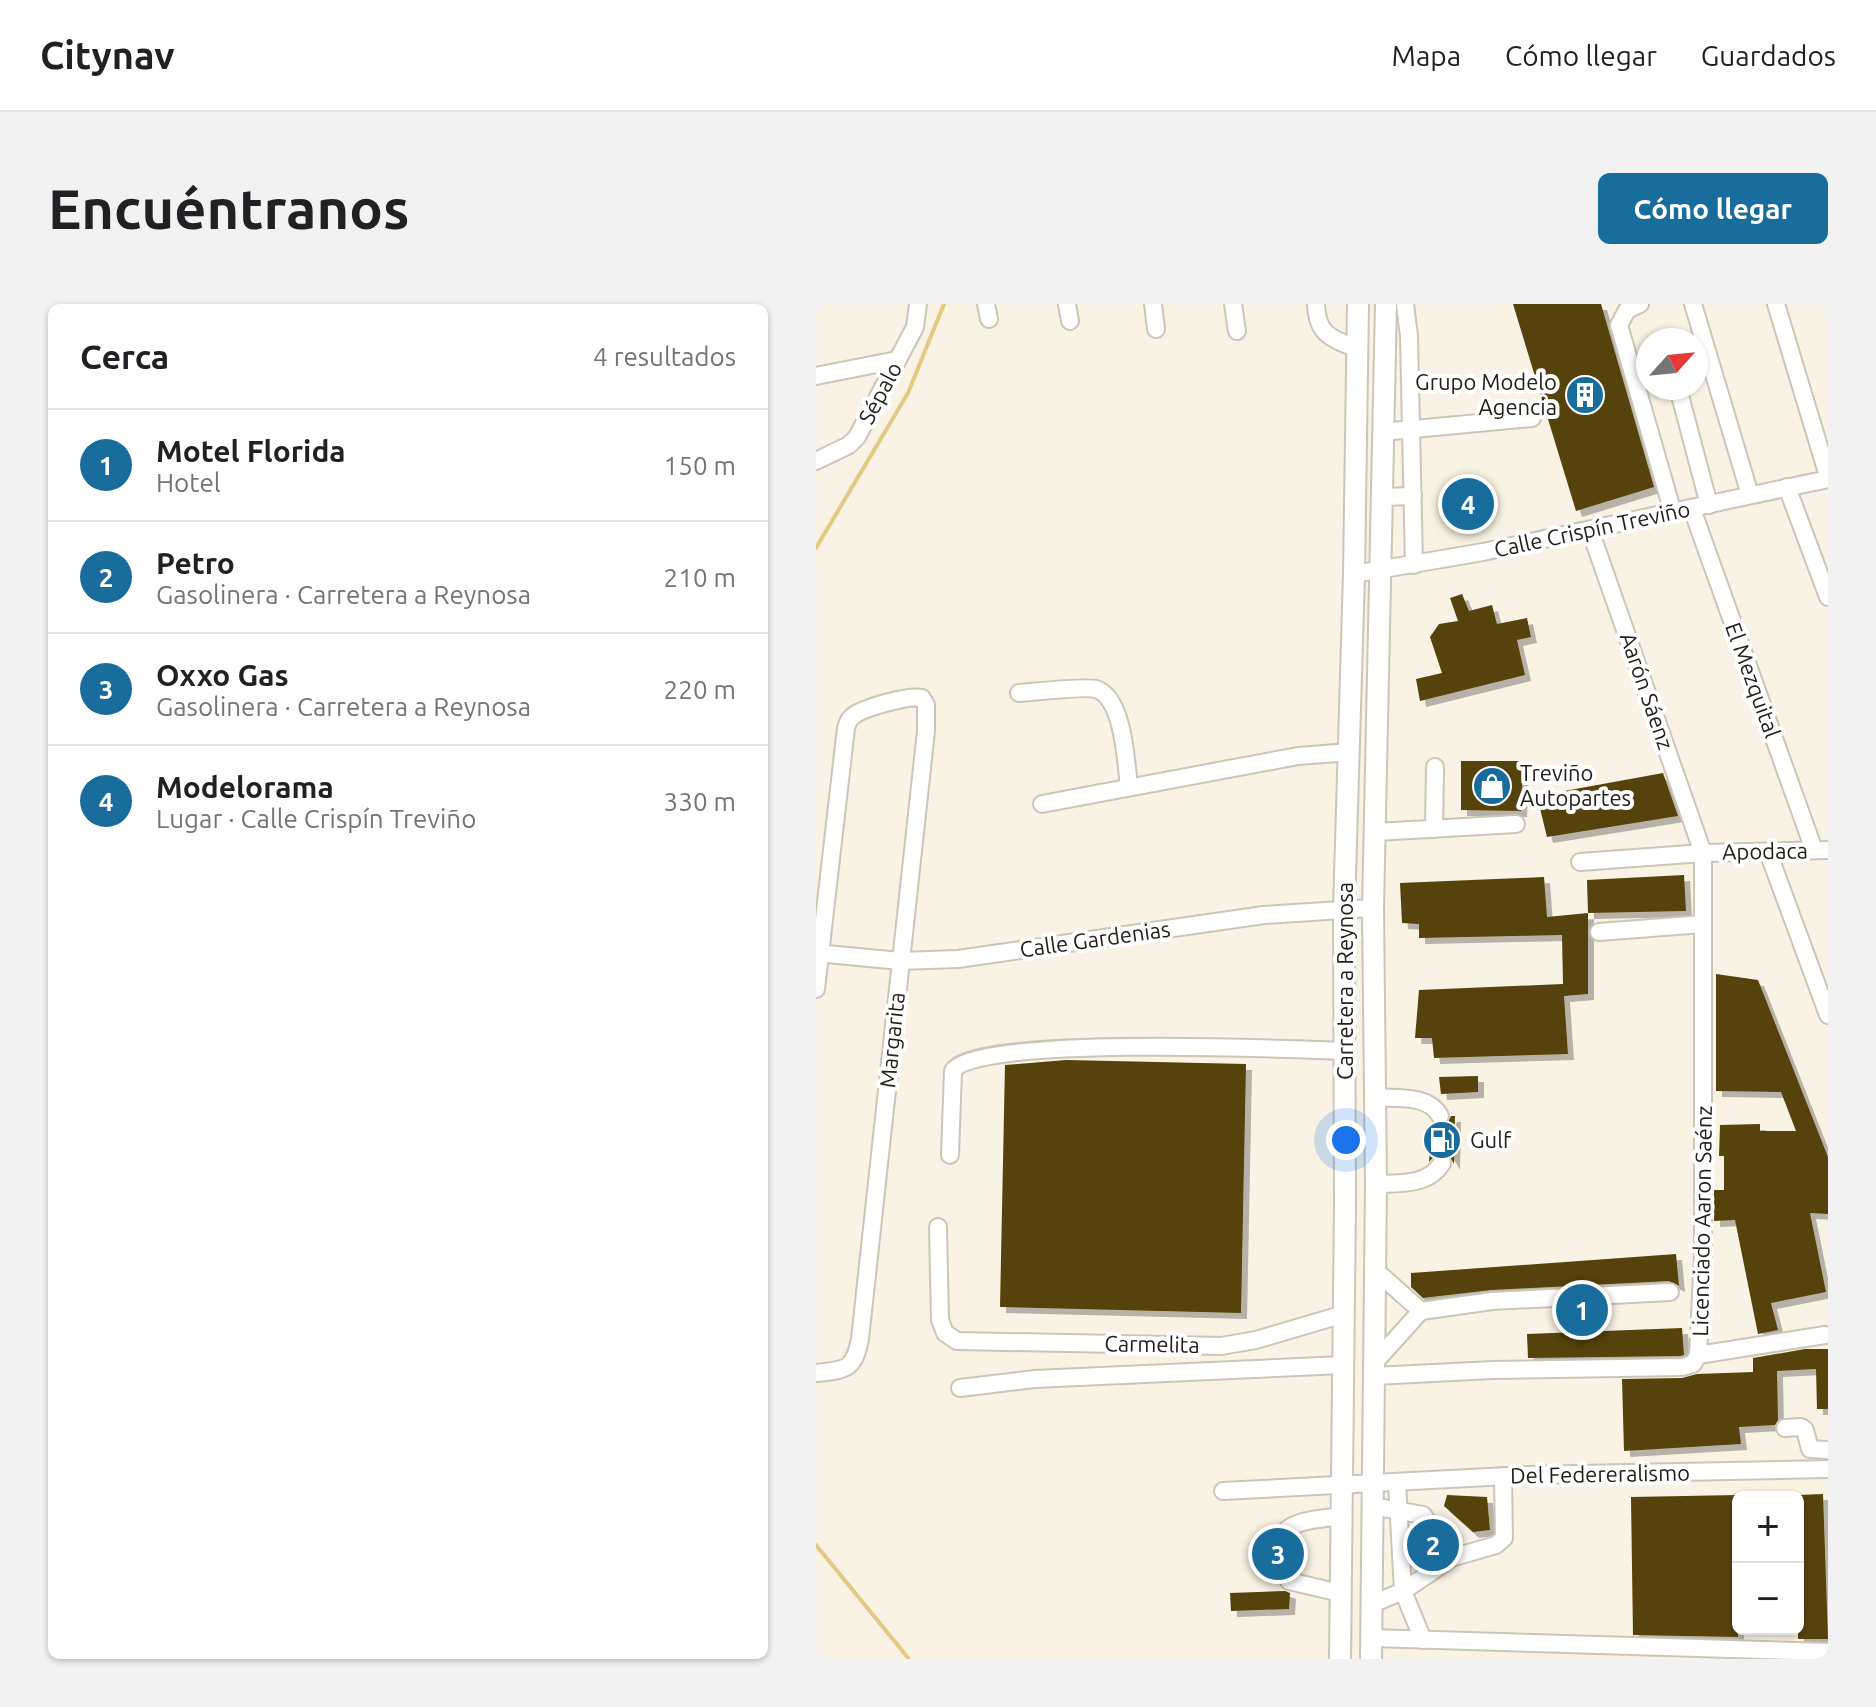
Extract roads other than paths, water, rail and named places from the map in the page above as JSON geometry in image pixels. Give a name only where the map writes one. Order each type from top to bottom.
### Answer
[{"type":"main road","name":"Carretera a Reynosa","points":[[1340,1659],[1344,910],[1358,304]]},
{"type":"main road","name":"Carretera a Reynosa","points":[[1371,1649],[1376,1184],[1373,908],[1386,304]]},
{"type":"street","name":"Sépalo","points":[[816,461],[849,445],[857,437],[915,327],[918,304]]},
{"type":"street","points":[[1153,304],[1156,329]]},
{"type":"street","points":[[1233,304],[1237,331]]},
{"type":"street","points":[[1316,304],[1319,326],[1325,333],[1357,349]]},
{"type":"street","points":[[1405,304],[1409,336],[1414,565]]},
{"type":"street","points":[[1693,304],[1750,495]]},
{"type":"street","points":[[1776,304],[1828,478]]},
{"type":"street","points":[[1634,307],[1619,325],[1673,513]]},
{"type":"street","points":[[816,376],[897,360]]},
{"type":"street","points":[[1681,400],[1709,505]]},
{"type":"street","points":[[1382,432],[1532,418]]},
{"type":"street","name":"Calle Crispín Treviño","points":[[1354,574],[1590,530],[1828,478]]},
{"type":"street","points":[[1787,487],[1828,597]]},
{"type":"street","points":[[1382,497],[1413,496]]},
{"type":"street","name":"El Mezquital","points":[[1692,509],[1821,850]]},
{"type":"street","name":"Aarón Sáenz","points":[[1590,530],[1703,853]]},
{"type":"street","points":[[1019,693],[1096,689],[1109,699],[1119,715],[1129,787]]},
{"type":"street","name":"Margarita","points":[[816,1373],[838,1371],[855,1360],[860,1339],[926,731],[925,701],[916,696],[859,712],[849,719],[818,954]]},
{"type":"street","points":[[1042,804],[1298,756],[1350,752]]},
{"type":"street","points":[[1434,829],[1435,767]]},
{"type":"street","points":[[1376,832],[1516,824]]},
{"type":"street","name":"Apodaca","points":[[1580,862],[1703,853],[1821,850]]},
{"type":"street","points":[[1768,852],[1828,1015]]},
{"type":"street","name":"Licenciado Aaron Saénz","points":[[1374,1369],[1493,1370],[1682,1367],[1693,1364],[1698,1355],[1703,1239],[1703,853]]},
{"type":"street","name":"Calle Gardenias","points":[[818,954],[900,961],[958,959],[1264,915],[1373,908]]},
{"type":"street","points":[[1599,932],[1703,924]]},
{"type":"street","points":[[816,989],[818,954]]},
{"type":"street","points":[[950,1155],[953,1071],[962,1062],[978,1057],[1025,1051],[1205,1045],[1344,1051]]},
{"type":"street","points":[[1375,1097],[1419,1100],[1429,1104],[1440,1116]]},
{"type":"street","points":[[1376,1184],[1428,1178],[1442,1163]]},
{"type":"street","name":"Carmelita","points":[[938,1227],[940,1320],[945,1333],[957,1341],[1221,1346],[1256,1340],[1344,1314]]},
{"type":"street","points":[[1374,1269],[1421,1311]]},
{"type":"street","points":[[1374,1369],[1421,1311],[1492,1301],[1670,1292]]},
{"type":"street","points":[[1698,1355],[1825,1335]]},
{"type":"street","points":[[960,1388],[1035,1379],[1343,1365]]},
{"type":"street","points":[[1785,1428],[1801,1427],[1805,1430],[1810,1449],[1828,1450]]},
{"type":"street","name":"Del Federeralismo","points":[[1223,1491],[1503,1476],[1828,1469]]},
{"type":"street","points":[[1370,1605],[1403,1591],[1431,1567],[1496,1545],[1504,1538],[1503,1476]]},
{"type":"street","points":[[1397,1482],[1403,1591],[1423,1640]]},
{"type":"street","points":[[1372,1506],[1423,1515],[1432,1528]]},
{"type":"street","points":[[1281,1538],[1283,1532],[1294,1525],[1341,1516]]},
{"type":"street","points":[[1282,1571],[1289,1581],[1340,1593]]},
{"type":"street","points":[[1371,1649],[1423,1640],[1828,1652]]},
{"type":"waterway","points":[[816,548],[908,393],[944,304]]},
{"type":"waterway","points":[[816,1545],[909,1659]]},
{"type":"tunnel","points":[[1440,1116],[1442,1163]]},
{"type":"tunnel","points":[[1432,1528],[1432,1561]]},
{"type":"tunnel","points":[[1281,1538],[1282,1571]]},
{"type":"place","name":"Grupo Modelo Agencia","points":[[1585,395]]},
{"type":"place","name":"Modelorama","points":[[1468,504]]},
{"type":"place","name":"Treviño Autopartes","points":[[1492,786]]},
{"type":"place","name":"Gulf","points":[[1442,1140]]},
{"type":"place","name":"Motel Florida","points":[[1582,1310]]},
{"type":"place","name":"Petro","points":[[1433,1545]]},
{"type":"place","name":"Oxxo Gas","points":[[1278,1554]]}]
